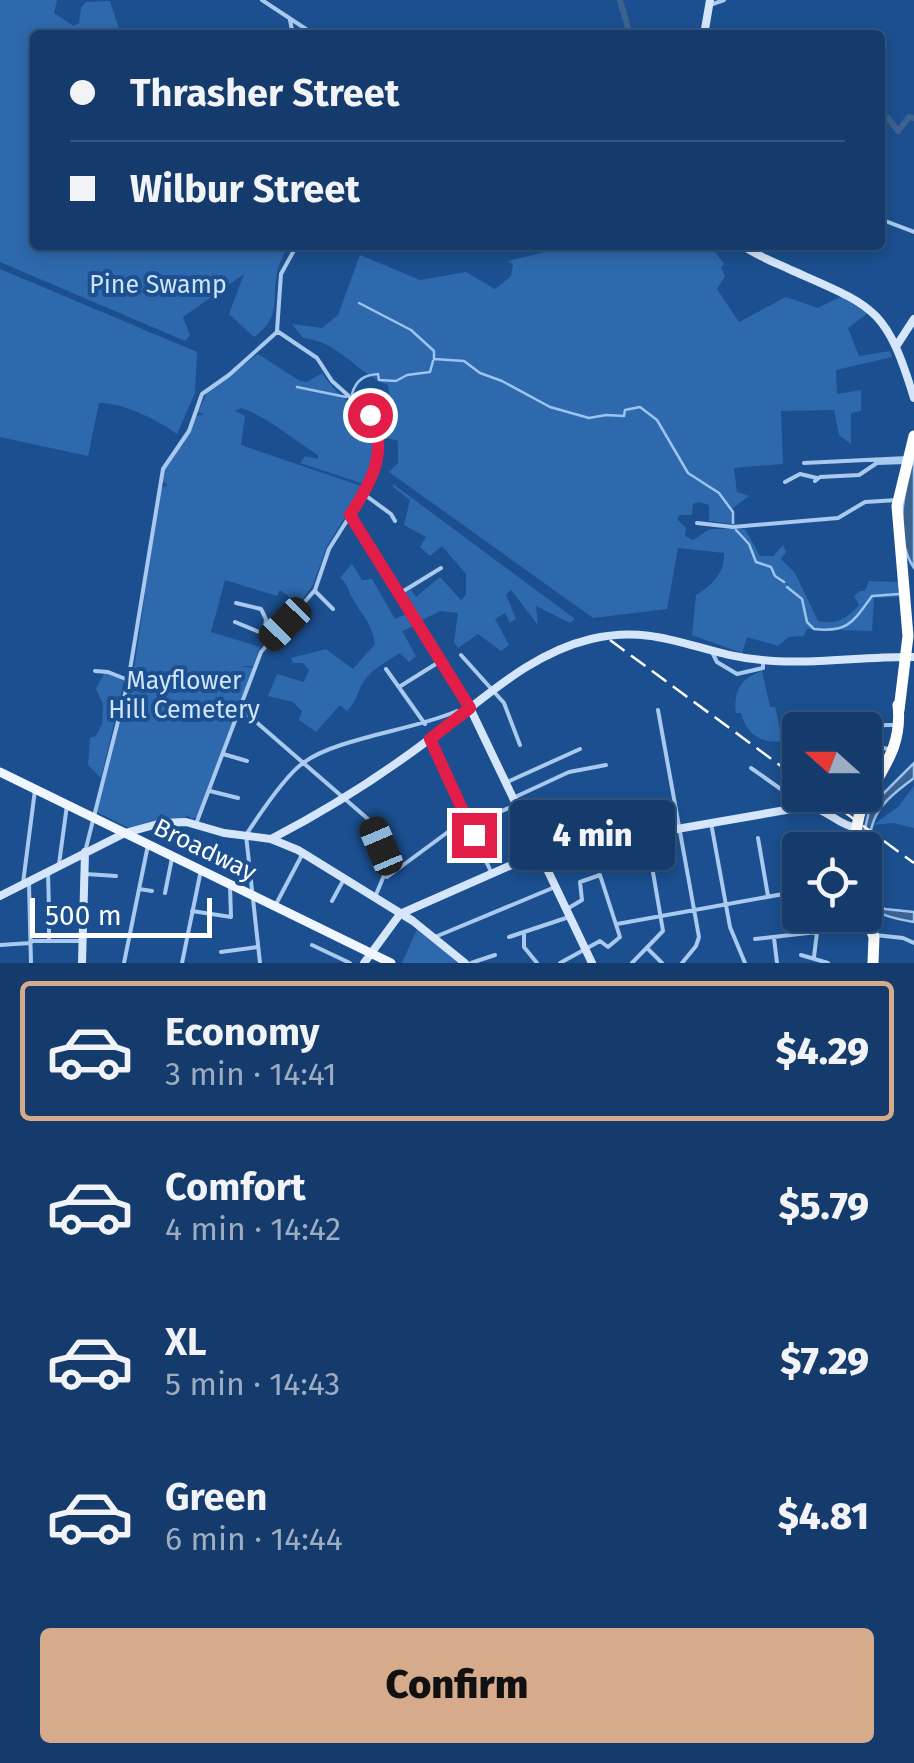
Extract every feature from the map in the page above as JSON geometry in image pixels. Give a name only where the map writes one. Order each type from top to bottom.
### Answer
[{"type":"highway","points":[[856,832],[862,808],[884,774],[893,750],[909,657],[897,534],[898,500],[914,436]]},
{"type":"highway","points":[[873,932],[873,963]]},
{"type":"main road","name":"Broadway","points":[[0,772],[392,963]]},
{"type":"street","points":[[262,0],[307,30]]},
{"type":"street","points":[[705,30],[710,2],[724,0]]},
{"type":"street","points":[[290,19],[291,30]]},
{"type":"street","points":[[294,30],[298,24]]},
{"type":"street","points":[[885,221],[914,232]]},
{"type":"street","points":[[82,963],[85,852],[128,680],[156,493],[164,466],[189,430],[204,392],[229,375],[278,330],[282,274],[294,250]]},
{"type":"street","points":[[750,250],[858,300],[878,316],[897,344],[910,381],[910,397]]},
{"type":"street","points":[[897,344],[914,319]]},
{"type":"street","points":[[196,824],[260,656],[314,590],[329,549],[364,494],[379,456],[373,420],[332,380],[317,358],[278,330]]},
{"type":"street","points":[[804,463],[907,460]]},
{"type":"street","points":[[785,482],[800,474],[816,480],[860,475],[876,463],[907,460]]},
{"type":"street","points":[[364,494],[395,521]]},
{"type":"street","points":[[697,522],[733,527],[838,518],[868,501],[898,500]]},
{"type":"street","points":[[350,515],[506,783],[592,963]]},
{"type":"street","points":[[398,594],[441,568]]},
{"type":"street","points":[[314,590],[333,609]]},
{"type":"street","points":[[236,603],[261,609],[266,619],[264,634]]},
{"type":"street","points":[[236,622],[270,640]]},
{"type":"street","points":[[270,839],[344,798],[550,654],[580,642],[611,636],[660,636],[764,660],[909,657]]},
{"type":"street","points":[[710,648],[712,658],[732,673],[762,668],[764,660]]},
{"type":"street","points":[[461,656],[506,706],[520,744]]},
{"type":"street","points":[[399,687],[438,662]]},
{"type":"street","points":[[386,669],[424,724]]},
{"type":"street","points":[[95,671],[128,680]]},
{"type":"street","points":[[240,708],[371,823],[388,869],[375,897]]},
{"type":"street","points":[[658,710],[699,939],[682,963]]},
{"type":"street","points":[[260,963],[246,836],[302,764],[333,749],[466,711]]},
{"type":"street","points":[[882,726],[898,726]]},
{"type":"street","points":[[430,739],[492,874]]},
{"type":"street","points":[[506,783],[580,748]]},
{"type":"street","points":[[882,748],[893,750]]},
{"type":"street","points":[[223,754],[247,761]]},
{"type":"street","points":[[485,818],[569,772],[606,765]]},
{"type":"street","points":[[751,768],[782,789]]},
{"type":"street","points":[[32,963],[26,882],[35,790]]},
{"type":"street","points":[[210,791],[238,798]]},
{"type":"street","points":[[59,864],[67,805]]},
{"type":"street","points":[[364,963],[401,913],[539,853],[782,810]]},
{"type":"street","points":[[826,812],[857,828]]},
{"type":"street","points":[[0,896],[125,833],[162,823],[196,824],[270,839],[304,854],[401,913],[468,963],[495,956]]},
{"type":"street","points":[[712,823],[730,928],[745,963]]},
{"type":"street","points":[[384,880],[452,829]]},
{"type":"street","points":[[632,963],[663,932],[646,835]]},
{"type":"street","points":[[758,838],[768,896]]},
{"type":"street","points":[[124,963],[148,844]]},
{"type":"street","points":[[275,906],[304,854]]},
{"type":"street","points":[[165,893],[172,856]]},
{"type":"street","points":[[48,870],[49,941]]},
{"type":"street","points":[[182,963],[200,870]]},
{"type":"street","points":[[82,873],[116,876]]},
{"type":"street","points":[[509,938],[568,913],[582,900],[581,881],[600,875],[620,936],[608,947],[600,941],[560,963]]},
{"type":"street","points":[[332,901],[344,878]]},
{"type":"street","points":[[192,911],[231,917],[230,884]]},
{"type":"street","points":[[434,937],[555,887]]},
{"type":"street","points":[[139,888],[152,891]]},
{"type":"street","points":[[616,924],[782,894]]},
{"type":"street","points":[[48,909],[82,909]]},
{"type":"street","points":[[524,932],[524,947],[537,963]]},
{"type":"street","points":[[755,939],[817,932],[814,958]]},
{"type":"street","points":[[874,935],[906,939],[914,944]]},
{"type":"street","points":[[774,938],[777,963]]},
{"type":"street","points":[[0,945],[82,941]]},
{"type":"street","points":[[312,945],[350,963]]},
{"type":"street","points":[[220,952],[258,947]]},
{"type":"street","points":[[647,948],[662,963]]},
{"type":"street","points":[[801,955],[828,963]]},
{"type":"street","points":[[527,963],[532,957]]},
{"type":"green space","name":"Pine Swamp","points":[[0,0],[57,0],[54,13],[74,26],[79,23],[86,2],[110,1],[119,30],[30,30],[30,250],[286,250],[278,269],[273,314],[263,329],[254,337],[229,314],[244,274],[183,317],[190,335],[185,341],[0,262]]},
{"type":"green space","points":[[553,250],[714,250],[724,264],[721,268],[725,276],[717,289],[739,322],[786,297],[818,308],[844,297],[868,313],[848,328],[859,356],[890,351],[892,357],[836,370],[837,394],[861,390],[861,411],[851,413],[851,444],[839,435],[834,410],[781,411],[783,464],[734,468],[737,492],[749,496],[733,508],[735,524],[709,521],[709,505],[699,502],[693,504],[692,515],[680,515],[677,519],[686,528],[685,536],[693,540],[710,529],[745,529],[760,556],[773,556],[783,545],[786,552],[781,559],[795,573],[818,621],[841,620],[850,614],[859,605],[854,596],[865,591],[869,581],[898,582],[899,597],[874,598],[872,631],[807,629],[804,636],[789,637],[778,646],[747,637],[742,653],[692,635],[696,595],[716,578],[724,553],[678,548],[667,609],[593,618],[389,472],[398,463],[398,441],[380,435],[376,417],[391,406],[388,385],[327,345],[303,338],[292,324],[322,328],[338,315],[360,255],[420,280],[466,272],[495,289],[511,276],[513,264],[508,261]]},
{"type":"green space","name":"Pine Swamp","points":[[0,269],[197,352],[195,393],[177,434],[140,413],[99,403],[88,456],[0,437]]},
{"type":"green space","name":"Mayflower Hill Cemetery","points":[[258,354],[300,381],[307,382],[322,373],[366,419],[374,443],[372,461],[364,484],[300,463],[305,456],[318,459],[318,455],[261,417],[241,408],[235,411],[245,416],[241,445],[364,487],[327,546],[313,585],[299,604],[280,590],[277,596],[225,580],[211,632],[260,647],[253,666],[240,666],[253,668],[198,817],[192,819],[187,815],[184,819],[129,828],[97,812],[135,663],[160,488],[168,485],[161,480],[196,416],[204,414],[198,412],[207,393]]},
{"type":"green space","points":[[393,484],[575,619],[570,623],[536,606],[538,625],[511,590],[506,595],[516,619],[510,623],[505,613],[495,619],[509,645],[501,651],[478,634],[458,648],[454,642],[458,613],[440,611],[418,622],[402,594],[411,590],[416,597],[440,577],[461,600],[466,595],[466,574],[442,546],[430,556],[420,547],[426,537],[404,525],[410,500]]},
{"type":"green space","points":[[352,564],[362,580],[372,579],[395,619],[407,614],[414,626],[402,631],[416,656],[409,662],[400,653],[376,669],[364,681],[351,707],[347,711],[340,705],[316,732],[299,720],[302,711],[293,702],[268,696],[277,674],[304,682],[309,670],[303,663],[293,663],[291,658],[326,649],[353,669],[375,644],[369,624],[340,578]]},
{"type":"green space","points":[[762,671],[782,741],[756,736],[741,713],[736,713],[740,686]]},
{"type":"green space","points":[[105,672],[124,681],[101,778],[88,765],[90,738],[96,736],[102,724],[103,704],[96,689]]},
{"type":"green space","points":[[914,786],[914,828],[893,823],[873,825],[899,806]]},
{"type":"green space","points":[[418,927],[461,963],[402,963]]},
{"type":"shaded area","points":[[914,453],[914,568],[907,555],[902,527]]},
{"type":"shaded area","points":[[914,763],[914,778],[882,808],[882,795]]},
{"type":"shaded area","points":[[869,812],[879,812],[870,832],[864,832]]},
{"type":"shaded area","points":[[882,907],[914,912],[914,922],[882,914]]},
{"type":"waterway","points":[[620,0],[629,30]]},
{"type":"waterway","points":[[885,121],[888,118],[898,131],[909,117],[914,118]]},
{"type":"waterway","points":[[359,303],[411,330],[434,351],[434,359],[464,361],[480,373],[550,407],[589,418],[624,416],[625,410],[640,407],[657,420],[688,473],[719,493],[733,512],[733,523]]},
{"type":"waterway","points":[[352,394],[365,377],[378,374],[379,380],[396,381],[430,372],[433,361]]},
{"type":"waterway","points":[[297,387],[346,397]]},
{"type":"waterway","points":[[736,530],[749,544],[756,562],[771,567],[784,582]]},
{"type":"waterway","points":[[787,587],[802,599],[807,622],[814,629],[825,630],[849,624],[872,596],[899,594]]},
{"type":"railway","points":[[610,640],[782,767]]},
{"type":"railway","points":[[844,812],[914,863]]},
{"type":"route","points":[[370,415],[376,428],[379,459],[350,515],[444,672],[470,708],[430,739],[474,835]]}]
